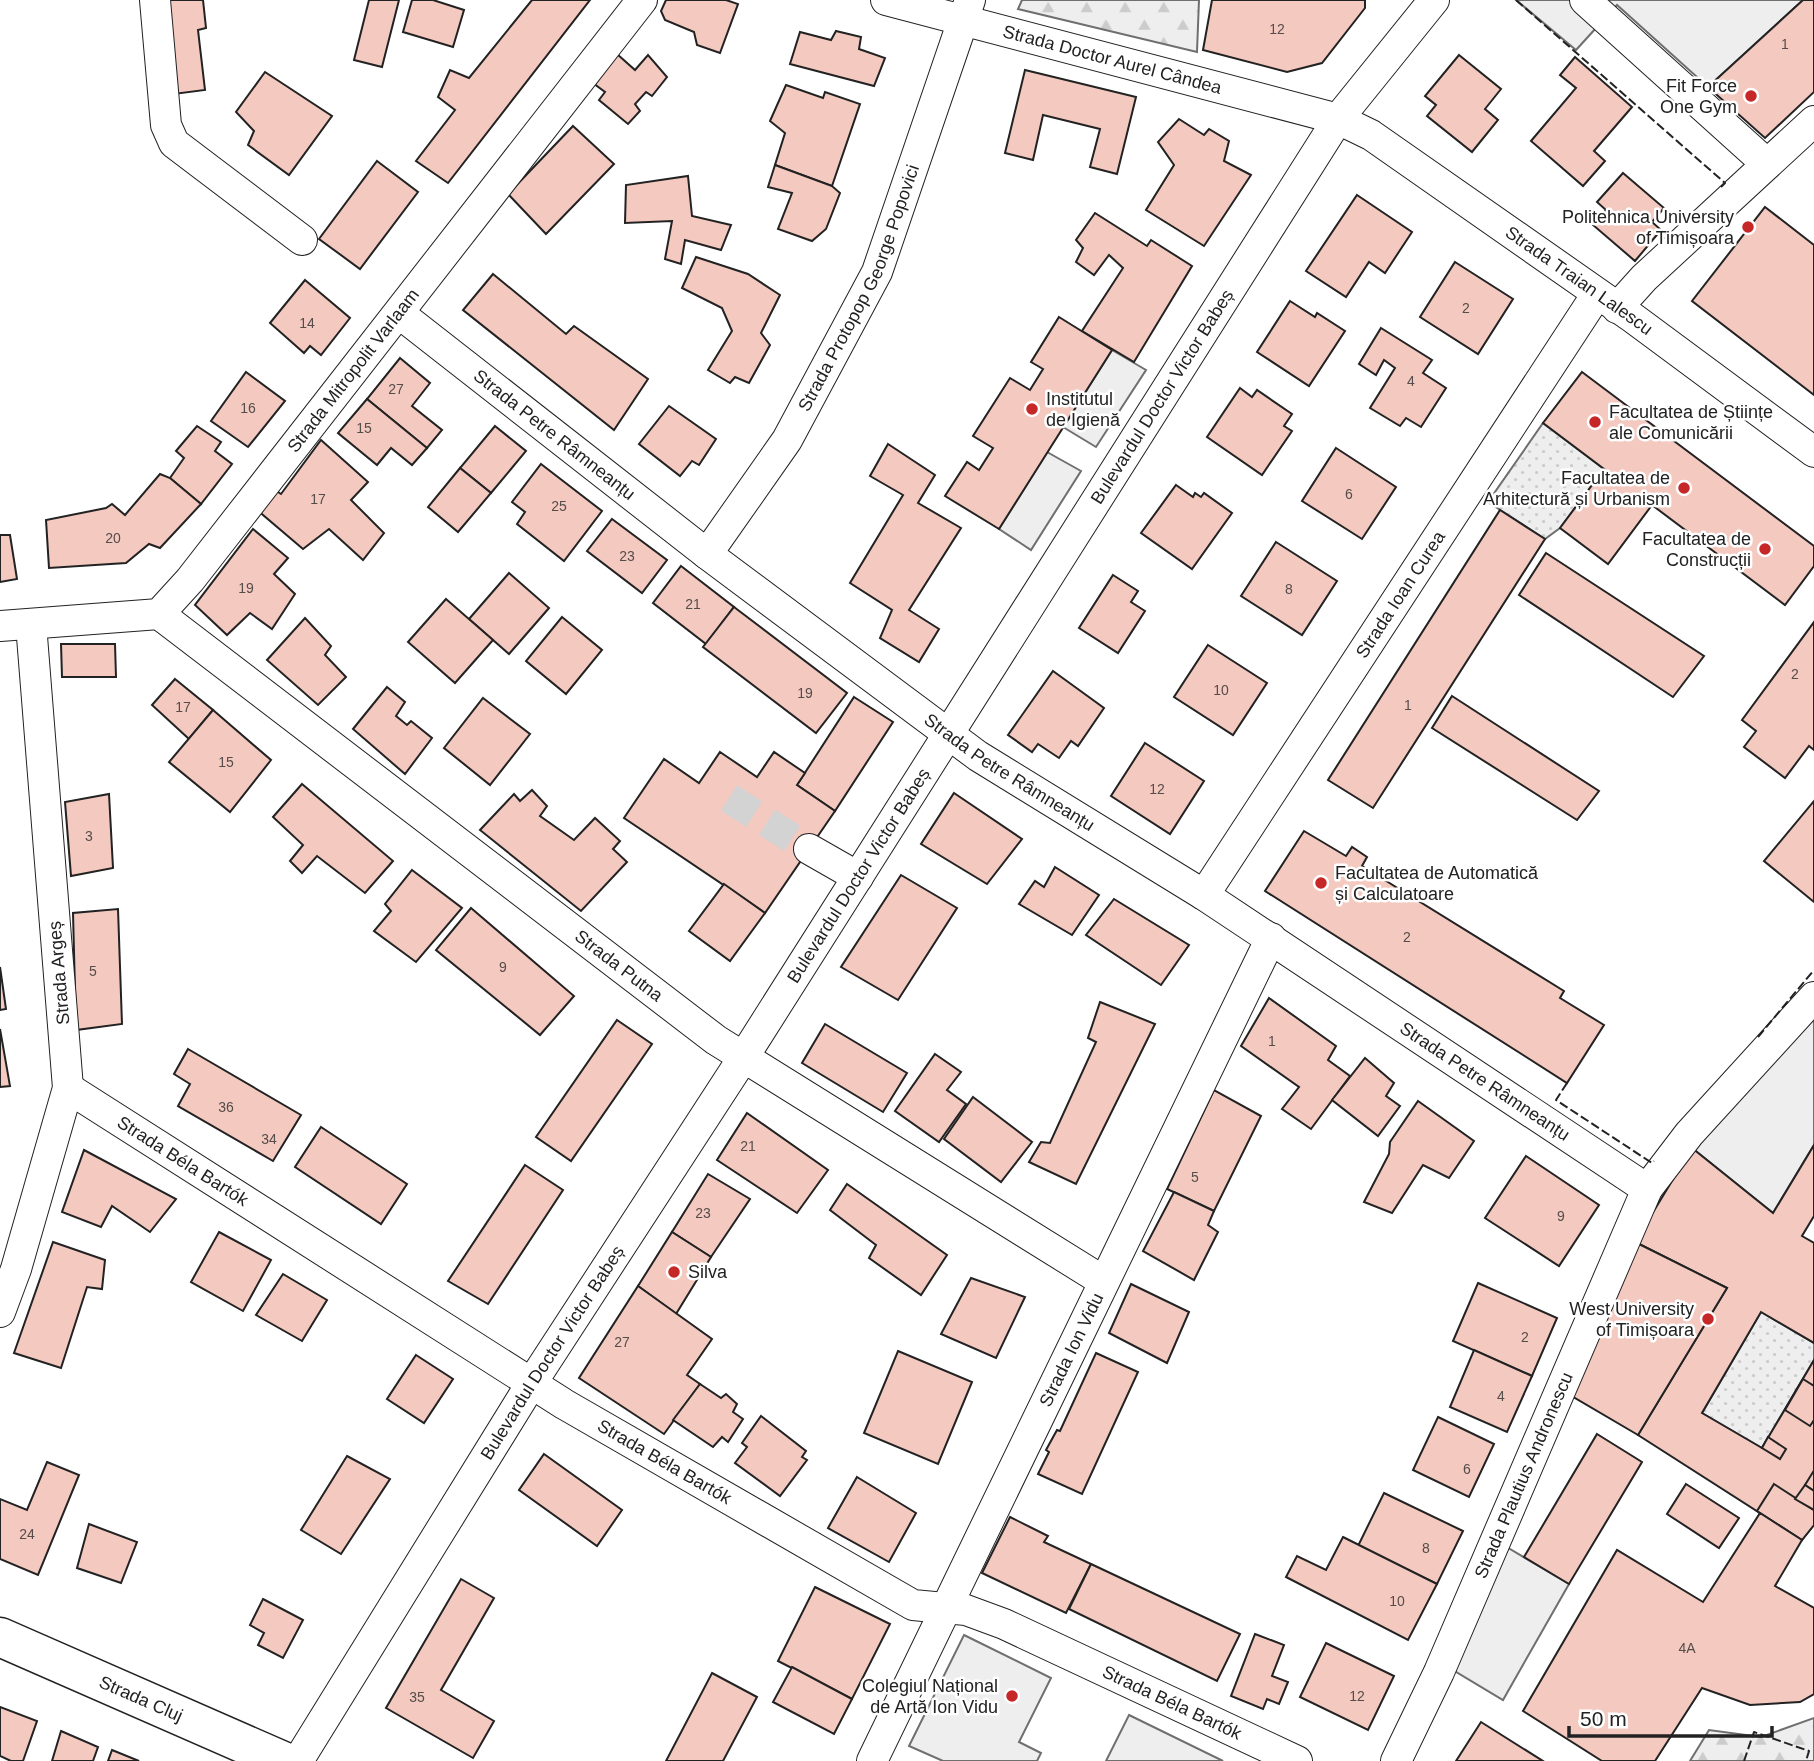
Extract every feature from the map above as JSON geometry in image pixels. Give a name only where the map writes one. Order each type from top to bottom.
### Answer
[{"type":"main road","name":"Strada Cluj","points":[[0,1637],[283,1761]]},
{"type":"street","points":[[155,0],[166,125],[174,143],[302,240]]},
{"type":"street","name":"Strada Mitropolit Varlaam","points":[[159,614],[190,580],[400,314],[642,0]]},
{"type":"street","name":"Strada Doctor Aurel Cândea","points":[[887,0],[967,11],[1338,119]]},
{"type":"street","name":"Bulevardul Doctor Victor Babeș","points":[[298,1761],[531,1384],[743,1058],[1338,119],[1434,0]]},
{"type":"street","points":[[1585,0],[1767,164]]},
{"type":"street","name":"Strada Protopop George Popovici","points":[[707,555],[787,439],[877,272],[967,11]]},
{"type":"street","name":"Strada Traian Lalescu","points":[[1338,119],[1371,135],[1607,301],[1814,452]]},
{"type":"street","name":"Strada Ioan Curea","points":[[1204,895],[1607,301],[1644,278],[1814,121]]},
{"type":"street","name":"Strada Petre Râmneanțu","points":[[400,314],[707,555],[948,734],[1204,895],[1647,1189]]},
{"type":"street","points":[[0,626],[159,614]]},
{"type":"street","name":"Strada Putna","points":[[159,614],[743,1058],[1103,1281]]},
{"type":"street","name":"Strada Argeș","points":[[0,1312],[16,1269],[68,1088],[31,624]]},
{"type":"street","points":[[809,849],[858,877]]},
{"type":"street","name":"Strada Ion Vidu","points":[[872,1761],[1270,938]]},
{"type":"street","name":"Strada Plautius Andronescu","points":[[1396,1761],[1439,1672],[1647,1189],[1689,1134],[1814,998]]},
{"type":"street","name":"Strada Béla Bartók","points":[[68,1088],[531,1384],[913,1605],[966,1610],[1004,1624],[1297,1761]]},
{"type":"green space","points":[[1022,0],[1199,0],[1197,52],[1018,9]]},
{"type":"green space","points":[[1516,0],[1803,0],[1708,87],[1617,5],[1576,50]]},
{"type":"green space","points":[[1112,350],[1146,370],[1096,447],[1063,427]]},
{"type":"green space","points":[[1543,423],[1604,469],[1560,528],[1545,539],[1488,502]]},
{"type":"green space","points":[[1047,452],[1081,471],[1031,550],[999,529]]},
{"type":"green space","points":[[1814,1019],[1814,1145],[1773,1213],[1692,1148]]},
{"type":"green space","points":[[1761,1312],[1814,1343],[1814,1360],[1762,1448],[1702,1413]]},
{"type":"green space","points":[[1505,1546],[1569,1584],[1503,1700],[1453,1670]]},
{"type":"green space","points":[[964,1635],[1051,1678],[1019,1742],[1041,1753],[1037,1761],[943,1761],[909,1746]]},
{"type":"green space","points":[[1129,1715],[1223,1761],[1106,1761]]},
{"type":"green space","points":[[1814,1718],[1814,1761],[1690,1761],[1709,1730],[1761,1737]]},
{"type":"building","points":[[165,0],[203,0],[206,28],[198,30],[205,90],[174,94]]},
{"type":"building","points":[[369,0],[399,0],[382,67],[354,60]]},
{"type":"building","points":[[412,0],[433,0],[464,10],[453,47],[403,32]]},
{"type":"building","points":[[532,0],[590,0],[448,183],[416,161],[455,110],[438,97],[450,70],[469,78]]},
{"type":"building","points":[[666,0],[726,0],[738,4],[720,53],[697,45],[694,32],[665,20],[661,11]]},
{"type":"building","points":[[1212,0],[1365,0],[1365,8],[1322,63],[1287,72],[1203,50]]},
{"type":"building","points":[[1803,0],[1814,0],[1814,92],[1765,138],[1708,87]]},
{"type":"building","points":[[836,31],[861,37],[859,49],[885,58],[874,86],[790,64],[800,32],[831,40]]},
{"type":"building","points":[[617,54],[635,70],[648,55],[667,77],[652,96],[646,92],[635,104],[640,111],[628,124],[599,100],[605,92],[593,83]]},
{"type":"building","points":[[1459,55],[1501,89],[1485,109],[1498,120],[1472,152],[1427,116],[1436,105],[1425,96]]},
{"type":"building","points":[[1575,57],[1632,107],[1594,151],[1605,161],[1583,186],[1531,141],[1576,88],[1560,75]]},
{"type":"building","points":[[1025,70],[1136,97],[1117,174],[1090,167],[1100,129],[1043,115],[1033,160],[1005,153]]},
{"type":"building","points":[[265,72],[332,116],[289,175],[248,145],[254,131],[236,112]]},
{"type":"building","points":[[786,85],[823,98],[825,92],[860,104],[832,186],[775,165],[785,133],[770,121]]},
{"type":"building","points":[[1179,119],[1204,135],[1209,129],[1229,141],[1224,161],[1251,175],[1204,246],[1146,210],[1174,165],[1158,142]]},
{"type":"building","points":[[573,126],[614,164],[546,234],[508,194]]},
{"type":"building","points":[[377,161],[418,192],[360,269],[319,239]]},
{"type":"building","points":[[775,165],[832,186],[840,193],[826,229],[812,241],[778,229],[792,193],[768,187]]},
{"type":"building","points":[[1623,173],[1664,208],[1652,222],[1661,230],[1635,261],[1593,225],[1606,210],[1597,202]]},
{"type":"building","points":[[688,176],[692,216],[731,225],[721,250],[685,240],[681,264],[665,259],[672,221],[625,223],[626,185]]},
{"type":"building","points":[[1357,195],[1412,232],[1385,273],[1369,262],[1346,297],[1306,271]]},
{"type":"building","points":[[1765,207],[1814,245],[1814,395],[1692,301]]},
{"type":"building","points":[[1095,213],[1147,246],[1151,240],[1192,266],[1134,362],[1082,331],[1123,268],[1109,255],[1094,275],[1076,262],[1083,248],[1076,240]]},
{"type":"building","points":[[696,257],[748,274],[780,295],[761,333],[770,345],[749,383],[735,377],[730,383],[708,370],[732,331],[722,308],[682,288]]},
{"type":"building","points":[[1455,262],[1513,299],[1478,354],[1420,317]]},
{"type":"building","points":[[493,274],[566,334],[574,326],[648,379],[614,430],[463,310]]},
{"type":"building","points":[[305,280],[350,318],[321,355],[310,346],[304,353],[270,323]]},
{"type":"building","points":[[1290,301],[1315,317],[1317,313],[1345,331],[1309,386],[1257,352]]},
{"type":"building","name":"Institutul de Igienă","points":[[1059,317],[1112,350],[999,529],[945,496],[967,462],[979,470],[993,448],[973,436],[1010,378],[1030,390],[1043,369],[1031,362]]},
{"type":"building","points":[[1381,328],[1432,360],[1423,373],[1446,388],[1421,427],[1406,418],[1400,426],[1370,408],[1395,368],[1384,360],[1376,375],[1359,364]]},
{"type":"building","points":[[400,358],[430,383],[412,406],[442,430],[427,448],[367,399]]},
{"type":"building","points":[[246,372],[285,401],[248,447],[211,421]]},
{"type":"building","points":[[1582,372],[1814,546],[1814,566],[1785,605],[1652,505],[1608,564],[1560,528],[1604,469],[1543,423]]},
{"type":"building","points":[[1240,388],[1252,397],[1257,390],[1292,414],[1284,426],[1292,431],[1262,475],[1207,437]]},
{"type":"building","points":[[367,399],[427,448],[412,465],[391,448],[377,465],[338,433]]},
{"type":"building","points":[[669,406],[716,439],[699,465],[692,461],[680,476],[639,444]]},
{"type":"building","points":[[197,426],[221,442],[215,451],[232,464],[201,504],[170,478],[184,458],[176,451]]},
{"type":"building","points":[[495,426],[526,451],[491,493],[460,468]]},
{"type":"building","points":[[321,440],[368,482],[351,500],[384,533],[363,560],[329,529],[303,549],[256,509],[272,488],[281,494]]},
{"type":"building","points":[[888,444],[935,475],[918,503],[961,528],[909,610],[939,629],[919,662],[880,638],[892,610],[850,583],[903,495],[870,476]]},
{"type":"building","points":[[1336,448],[1396,487],[1362,539],[1302,501]]},
{"type":"building","points":[[541,464],[602,511],[564,561],[517,524],[525,512],[512,502]]},
{"type":"building","points":[[460,468],[491,493],[458,532],[428,507]]},
{"type":"building","points":[[160,474],[170,478],[201,504],[160,548],[149,544],[126,563],[49,568],[46,520],[106,508],[112,504],[125,515]]},
{"type":"building","points":[[1176,485],[1193,497],[1195,493],[1201,497],[1204,493],[1232,513],[1192,569],[1141,533]]},
{"type":"building","points":[[1500,510],[1545,539],[1373,808],[1328,780]]},
{"type":"building","points":[[612,519],[667,560],[642,593],[587,551]]},
{"type":"building","points":[[253,529],[288,558],[274,574],[295,594],[272,629],[250,613],[227,635],[195,605]]},
{"type":"building","points":[[0,535],[10,535],[17,579],[0,582]]},
{"type":"building","points":[[1276,542],[1337,581],[1302,635],[1241,596]]},
{"type":"building","points":[[1546,553],[1704,656],[1673,697],[1519,595]]},
{"type":"building","points":[[681,566],[734,607],[706,644],[653,603]]},
{"type":"building","points":[[509,573],[549,608],[509,654],[469,619]]},
{"type":"building","points":[[1113,575],[1138,591],[1131,602],[1145,611],[1118,653],[1079,628]]},
{"type":"building","points":[[446,599],[493,640],[455,683],[408,642]]},
{"type":"building","points":[[734,607],[847,693],[816,733],[703,647]]},
{"type":"building","points":[[562,617],[602,650],[566,694],[526,661]]},
{"type":"building","points":[[305,618],[331,646],[325,655],[346,677],[318,705],[267,660]]},
{"type":"building","points":[[1814,622],[1814,750],[1809,746],[1785,778],[1744,747],[1756,731],[1742,720]]},
{"type":"building","points":[[61,644],[115,644],[116,677],[62,677]]},
{"type":"building","points":[[1208,645],[1267,683],[1233,735],[1174,697]]},
{"type":"building","points":[[1053,671],[1104,708],[1078,746],[1071,741],[1059,758],[1038,744],[1032,752],[1008,735]]},
{"type":"building","points":[[175,679],[213,710],[189,739],[152,705]]},
{"type":"building","points":[[387,687],[405,702],[396,716],[407,725],[411,721],[432,738],[405,774],[353,729]]},
{"type":"building","points":[[1452,696],[1599,791],[1577,820],[1432,728]]},
{"type":"building","points":[[854,697],[893,722],[835,811],[797,785]]},
{"type":"building","points":[[483,698],[530,734],[490,785],[444,748]]},
{"type":"building","points":[[213,710],[271,760],[230,812],[169,762]]},
{"type":"building","points":[[1145,743],[1204,781],[1170,834],[1111,796]]},
{"type":"building","points":[[720,752],[757,777],[774,752],[805,773],[797,785],[835,811],[765,913],[624,818],[664,759],[699,783]]},
{"type":"building","points":[[302,784],[393,861],[365,893],[317,856],[302,873],[290,861],[303,845],[273,817]]},
{"type":"building","points":[[532,790],[547,806],[540,816],[574,840],[595,818],[620,841],[613,849],[627,862],[581,911],[480,830],[514,794],[520,801]]},
{"type":"building","points":[[954,793],[1022,839],[987,884],[921,844]]},
{"type":"building","points":[[109,794],[113,868],[71,876],[65,802]]},
{"type":"building","points":[[1814,801],[1814,902],[1764,861]]},
{"type":"building","points":[[1304,831],[1346,856],[1352,847],[1367,857],[1362,866],[1564,991],[1560,998],[1604,1025],[1567,1083],[1265,891]]},
{"type":"building","points":[[1055,867],[1099,895],[1072,935],[1019,904],[1035,881],[1044,887]]},
{"type":"building","points":[[412,870],[462,908],[416,962],[374,931],[391,911],[385,904]]},
{"type":"building","points":[[901,875],[957,908],[898,1000],[841,967]]},
{"type":"building","points":[[724,884],[765,913],[730,961],[689,931]]},
{"type":"building","points":[[1114,899],[1189,945],[1161,985],[1086,935]]},
{"type":"building","points":[[471,908],[574,996],[540,1035],[436,950]]},
{"type":"building","points":[[118,909],[122,1024],[76,1030],[73,913]]},
{"type":"building","points":[[0,967],[6,1009],[0,1010]]},
{"type":"building","points":[[1269,998],[1336,1046],[1328,1060],[1350,1076],[1311,1129],[1282,1109],[1299,1087],[1241,1046]]},
{"type":"building","points":[[1100,1002],[1155,1024],[1076,1184],[1029,1162],[1041,1142],[1050,1143],[1096,1042],[1088,1038]]},
{"type":"building","points":[[617,1020],[652,1044],[571,1161],[536,1137]]},
{"type":"building","points":[[825,1024],[907,1073],[883,1112],[802,1063]]},
{"type":"building","points":[[0,1029],[10,1086],[0,1087]]},
{"type":"building","points":[[188,1049],[301,1115],[273,1161],[178,1106],[190,1084],[174,1074]]},
{"type":"building","points":[[935,1054],[961,1072],[947,1090],[966,1104],[939,1142],[895,1111]]},
{"type":"building","points":[[1365,1058],[1394,1083],[1386,1096],[1400,1106],[1378,1136],[1332,1100]]},
{"type":"building","points":[[1214,1090],[1261,1116],[1214,1211],[1167,1189]]},
{"type":"building","points":[[973,1097],[1032,1142],[1001,1182],[944,1139]]},
{"type":"building","points":[[1418,1101],[1474,1141],[1449,1178],[1423,1165],[1392,1213],[1364,1202],[1389,1154],[1390,1142]]},
{"type":"building","points":[[747,1113],[828,1170],[797,1213],[717,1160]]},
{"type":"building","points":[[321,1127],[407,1184],[381,1224],[295,1167]]},
{"type":"building","points":[[1814,1145],[1814,1216],[1802,1236],[1814,1243],[1814,1343],[1761,1312],[1702,1413],[1762,1448],[1814,1360],[1814,1525],[1802,1540],[1638,1435],[1727,1288],[1635,1242],[1692,1148],[1773,1213]]},
{"type":"building","points":[[84,1150],[176,1199],[150,1232],[112,1206],[101,1227],[62,1212]]},
{"type":"building","points":[[1526,1156],[1599,1205],[1559,1266],[1485,1218]]},
{"type":"building","points":[[525,1165],[563,1190],[488,1304],[448,1281]]},
{"type":"building","points":[[708,1174],[750,1199],[711,1257],[672,1232]]},
{"type":"building","points":[[847,1184],[947,1255],[921,1295],[869,1258],[876,1245],[830,1210]]},
{"type":"building","points":[[1174,1192],[1214,1211],[1208,1225],[1218,1232],[1194,1280],[1143,1251]]},
{"type":"building","points":[[219,1232],[271,1260],[243,1311],[191,1282]]},
{"type":"building","name":"Silva","points":[[672,1232],[711,1257],[676,1314],[638,1286]]},
{"type":"building","points":[[53,1242],[105,1260],[102,1289],[87,1287],[61,1368],[14,1353]]},
{"type":"building","points":[[1635,1242],[1727,1288],[1638,1435],[1570,1395]]},
{"type":"building","points":[[283,1274],[327,1300],[302,1341],[256,1315]]},
{"type":"building","points":[[971,1278],[1025,1297],[996,1358],[941,1334]]},
{"type":"building","points":[[1478,1283],[1557,1318],[1532,1376],[1453,1341]]},
{"type":"building","points":[[1131,1284],[1189,1312],[1167,1363],[1109,1333]]},
{"type":"building","points":[[638,1286],[712,1339],[687,1375],[700,1384],[664,1434],[579,1378]]},
{"type":"building","points":[[1474,1350],[1532,1376],[1507,1432],[1450,1407]]},
{"type":"building","points":[[898,1351],[972,1382],[938,1464],[864,1433]]},
{"type":"building","points":[[1096,1353],[1138,1372],[1082,1494],[1038,1474],[1049,1452],[1046,1450],[1057,1430],[1060,1431]]},
{"type":"building","points":[[416,1355],[453,1379],[424,1423],[387,1399]]},
{"type":"building","points":[[1803,1379],[1814,1386],[1814,1420],[1810,1426],[1785,1410]]},
{"type":"building","points":[[700,1384],[721,1398],[726,1394],[737,1404],[733,1412],[743,1419],[728,1442],[722,1437],[713,1447],[673,1420]]},
{"type":"building","points":[[761,1416],[806,1451],[802,1457],[807,1460],[780,1496],[735,1463],[747,1447],[742,1443]]},
{"type":"building","points":[[1438,1417],[1494,1444],[1469,1497],[1413,1470]]},
{"type":"building","points":[[1597,1434],[1642,1462],[1569,1584],[1524,1557]]},
{"type":"building","points":[[1768,1437],[1786,1449],[1780,1459],[1762,1448]]},
{"type":"building","points":[[544,1454],[622,1510],[597,1546],[519,1490]]},
{"type":"building","points":[[347,1456],[390,1479],[341,1554],[301,1530]]},
{"type":"building","points":[[47,1462],[79,1475],[38,1575],[0,1559],[0,1499],[27,1510]]},
{"type":"building","points":[[1814,1473],[1814,1491],[1805,1485]]},
{"type":"building","points":[[857,1477],[916,1513],[889,1562],[828,1528]]},
{"type":"building","points":[[1686,1484],[1739,1518],[1719,1548],[1667,1514]]},
{"type":"building","points":[[1774,1484],[1814,1510],[1814,1525],[1802,1540],[1757,1511]]},
{"type":"building","points":[[1805,1485],[1814,1491],[1814,1510],[1795,1499]]},
{"type":"building","points":[[1384,1493],[1463,1531],[1437,1584],[1358,1546]]},
{"type":"building","points":[[1760,1513],[1802,1540],[1775,1586],[1814,1608],[1814,1694],[1800,1702],[1750,1705],[1702,1688],[1655,1761],[1602,1761],[1523,1711],[1617,1550],[1703,1602]]},
{"type":"building","points":[[1010,1517],[1048,1536],[1044,1542],[1091,1564],[1066,1613],[982,1573]]},
{"type":"building","points":[[89,1524],[137,1542],[121,1583],[77,1568]]},
{"type":"building","points":[[1343,1537],[1437,1584],[1408,1640],[1286,1577],[1297,1556],[1326,1570]]},
{"type":"building","points":[[1091,1564],[1240,1634],[1217,1681],[1069,1609]]},
{"type":"building","points":[[461,1579],[494,1598],[441,1690],[494,1721],[473,1758],[386,1708]]},
{"type":"building","points":[[815,1587],[890,1624],[852,1699],[778,1661]]},
{"type":"building","points":[[263,1599],[303,1620],[283,1658],[258,1645],[264,1633],[250,1625]]},
{"type":"building","points":[[1255,1634],[1284,1645],[1272,1676],[1288,1682],[1279,1704],[1267,1699],[1263,1709],[1231,1696]]},
{"type":"building","points":[[1326,1643],[1394,1676],[1368,1730],[1300,1697]]},
{"type":"building","points":[[792,1667],[852,1699],[834,1734],[773,1702]]},
{"type":"building","points":[[712,1673],[757,1697],[723,1761],[666,1761]]},
{"type":"building","points":[[0,1707],[37,1721],[23,1761],[11,1761],[0,1756]]},
{"type":"building","points":[[1481,1722],[1543,1761],[1456,1761]]},
{"type":"building","points":[[61,1731],[98,1747],[93,1761],[52,1761]]},
{"type":"building","points":[[112,1750],[139,1761],[108,1761]]},
{"type":"tunnel","points":[[729,798],[809,849]]},
{"type":"fence","points":[[1516,0],[1725,183],[1721,187]]},
{"type":"fence","points":[[1758,1037],[1814,970]]},
{"type":"fence","points":[[1567,1083],[1556,1100],[1652,1163],[1654,1161]]},
{"type":"fence","points":[[1744,1761],[1754,1732],[1809,1751],[1806,1761]]},
{"type":"place","name":"Fit Force One Gym","points":[[1751,96]]},
{"type":"place","name":"Politehnica University of Timișoara","points":[[1748,227]]},
{"type":"place","name":"Institutul de Igienă","points":[[1032,409]]},
{"type":"place","name":"Facultatea de Științe ale Comunicării","points":[[1595,422]]},
{"type":"place","name":"Facultatea de Arhitectură și Urbanism","points":[[1684,488]]},
{"type":"place","name":"Facultatea de Construcții","points":[[1765,549]]},
{"type":"place","name":"Facultatea de Automatică și Calculatoare","points":[[1321,883]]},
{"type":"place","name":"Silva","points":[[674,1272]]},
{"type":"place","name":"West University of Timișoara","points":[[1708,1319]]},
{"type":"place","name":"Colegiul Național de Artă Ion Vidu","points":[[1012,1696]]}]
